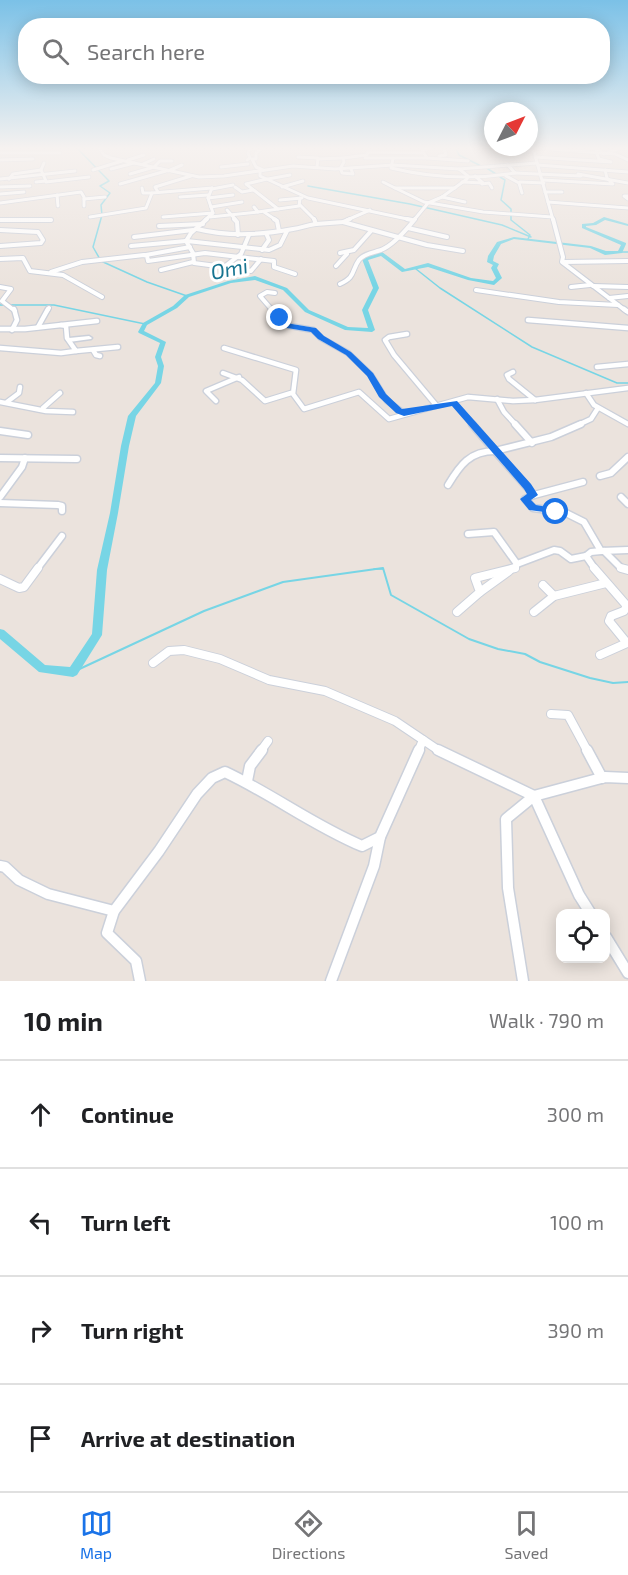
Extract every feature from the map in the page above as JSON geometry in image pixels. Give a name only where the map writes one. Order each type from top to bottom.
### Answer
[{"type":"street","points":[[0,203],[67,194]]},
{"type":"street","points":[[82,194],[84,206]]},
{"type":"street","points":[[90,217],[146,208],[152,194]]},
{"type":"street","points":[[209,194],[208,197],[213,213]]},
{"type":"street","points":[[259,194],[278,209]]},
{"type":"street","points":[[298,194],[412,220]]},
{"type":"street","points":[[407,194],[428,203],[483,212],[552,217]]},
{"type":"street","points":[[340,284],[349,280],[356,270],[357,262],[363,256],[385,248],[408,228],[412,220],[428,203],[447,194]]},
{"type":"street","points":[[546,194],[562,262],[628,312]]},
{"type":"street","points":[[57,195],[58,206]]},
{"type":"street","points":[[180,197],[233,195]]},
{"type":"street","points":[[84,199],[105,197]]},
{"type":"street","points":[[280,200],[305,197]]},
{"type":"street","points":[[589,205],[592,202],[591,197]]},
{"type":"street","points":[[300,198],[300,205]]},
{"type":"street","points":[[442,198],[465,202]]},
{"type":"street","points":[[221,199],[224,205]]},
{"type":"street","points":[[211,207],[242,202]]},
{"type":"street","points":[[548,202],[628,206]]},
{"type":"street","points":[[210,217],[258,213],[300,205],[311,214],[316,224]]},
{"type":"street","points":[[254,207],[258,213]]},
{"type":"street","points":[[227,210],[234,216],[239,227],[238,235]]},
{"type":"street","points":[[134,237],[196,229],[238,235],[287,231],[299,229],[302,225],[343,222],[370,210]]},
{"type":"street","points":[[264,212],[277,221],[279,231]]},
{"type":"street","points":[[163,217],[213,213]]},
{"type":"street","points":[[187,241],[213,213]]},
{"type":"street","points":[[0,220],[51,220]]},
{"type":"street","points":[[343,222],[427,245],[463,251]]},
{"type":"street","points":[[159,226],[204,224]]},
{"type":"street","points":[[408,228],[447,237]]},
{"type":"street","points":[[0,230],[38,232],[43,240],[41,243],[0,246]]},
{"type":"street","points":[[131,246],[187,241],[228,244],[245,249],[262,250],[276,248],[287,231]]},
{"type":"street","points":[[336,266],[347,254],[356,249],[371,231]]},
{"type":"street","points":[[262,250],[269,240],[266,233]]},
{"type":"street","points":[[224,267],[245,249],[249,235]]},
{"type":"street","points":[[187,241],[193,253],[193,262]]},
{"type":"street","points":[[170,242],[179,255]]},
{"type":"street","points":[[51,272],[82,262],[147,255],[190,247]]},
{"type":"street","points":[[147,255],[147,261],[193,253],[238,256],[274,261],[274,267],[295,274]]},
{"type":"street","points":[[340,253],[347,254]]},
{"type":"street","points":[[0,259],[23,258],[30,271],[51,272],[69,277],[90,292],[102,297]]},
{"type":"street","points":[[160,270],[193,262],[251,271],[261,259]]},
{"type":"street","points":[[562,262],[628,261]]},
{"type":"street","points":[[571,287],[628,286]]},
{"type":"street","points":[[0,287],[11,289],[2,301],[12,305],[17,313],[17,321],[12,330]]},
{"type":"street","points":[[476,290],[559,302],[619,305]]},
{"type":"street","points":[[275,293],[263,293],[260,296],[284,325],[313,330],[321,338],[348,353],[371,375],[387,401],[404,413]]},
{"type":"street","points":[[609,298],[628,296]]},
{"type":"street","points":[[38,327],[49,308]]},
{"type":"street","points":[[528,320],[628,328]]},
{"type":"street","points":[[0,329],[12,330],[97,321]]},
{"type":"street","points":[[60,325],[66,326],[69,340],[76,351]]},
{"type":"street","points":[[407,334],[389,337],[385,340],[393,355],[436,405]]},
{"type":"street","points":[[69,340],[90,338]]},
{"type":"street","points":[[0,348],[55,353],[118,347]]},
{"type":"street","points":[[224,348],[296,370],[291,384],[291,393],[304,409],[359,392],[389,419],[404,413],[468,398],[535,400],[628,388]]},
{"type":"street","points":[[93,350],[96,355],[100,356]]},
{"type":"street","points":[[597,367],[628,364]]},
{"type":"street","points":[[513,372],[507,375],[509,379],[535,400]]},
{"type":"street","points":[[223,373],[239,377],[265,401],[291,393]]},
{"type":"street","points":[[216,401],[206,391],[239,377]]},
{"type":"street","points":[[2,402],[10,401],[15,397],[20,387]]},
{"type":"street","points":[[43,408],[60,393]]},
{"type":"street","points":[[586,393],[598,408],[628,424]]},
{"type":"street","points":[[497,399],[506,416],[524,431],[532,443]]},
{"type":"street","points":[[2,402],[43,408],[59,413],[74,412]]},
{"type":"street","points":[[454,403],[534,495]]},
{"type":"street","points":[[448,485],[464,458],[477,453],[532,443],[591,419],[598,408]]},
{"type":"street","points":[[0,431],[28,435]]},
{"type":"street","points":[[600,476],[611,472],[628,457]]},
{"type":"street","points":[[0,458],[76,459]]},
{"type":"street","points":[[0,497],[22,467],[25,458]]},
{"type":"street","points":[[583,482],[525,499],[533,508],[564,512],[584,522],[602,550],[621,568],[628,570]]},
{"type":"street","points":[[621,497],[628,504]]},
{"type":"street","points":[[0,503],[58,505],[62,506],[62,511]]},
{"type":"street","points":[[468,534],[494,532],[516,566]]},
{"type":"street","points":[[0,579],[19,588],[24,587],[62,536]]},
{"type":"street","points":[[480,592],[475,578],[516,566],[554,550],[560,551],[571,559],[602,550],[628,550]]},
{"type":"street","points":[[586,556],[627,606],[624,611],[611,616],[609,621],[628,643],[600,655]]},
{"type":"street","points":[[457,612],[516,566]]},
{"type":"street","points":[[534,612],[554,596],[602,586],[606,583]]},
{"type":"street","points":[[543,585],[554,596]]},
{"type":"street","points":[[153,663],[169,651],[202,653],[269,680],[325,691],[359,704],[395,722],[438,750],[534,796],[579,895],[588,909]]},
{"type":"street","points":[[551,714],[568,715],[602,778]]},
{"type":"street","points":[[331,981],[374,866],[380,837],[423,740]]},
{"type":"street","points":[[247,781],[250,766],[268,741]]},
{"type":"street","points":[[140,981],[136,961],[107,933],[114,911],[159,851],[197,794],[212,778],[225,772],[247,781],[335,836],[362,846],[380,837]]},
{"type":"street","points":[[523,981],[508,888],[506,819],[534,796],[602,778],[628,778]]},
{"type":"street","points":[[0,866],[5,867],[19,880],[48,894],[114,911]]},
{"type":"street","points":[[610,944],[628,973]]},
{"type":"waterway","points":[[109,194],[101,205],[102,215],[93,247],[101,261],[147,282],[187,296]]},
{"type":"waterway","points":[[352,194],[410,204],[502,225],[529,236]]},
{"type":"waterway","points":[[502,194],[501,200],[511,209],[511,220],[529,236]]},
{"type":"waterway","name":"Omi","points":[[0,633],[43,669],[73,672],[97,635],[102,570],[132,416],[158,383],[161,366],[158,357],[163,342],[141,332],[145,324],[175,307],[187,296],[230,282],[255,278],[285,289],[307,311],[347,329],[372,330],[365,310],[376,288],[365,259],[382,254],[404,271],[428,265],[470,279],[494,283],[499,278],[494,268],[496,264],[490,262],[499,243],[514,238],[591,247],[605,253],[620,252],[624,244],[584,228],[584,225],[594,224],[604,218],[628,225]]},
{"type":"waterway","name":"Omi","points":[[620,252],[628,252]]},
{"type":"waterway","points":[[416,269],[440,288],[532,347],[617,383],[628,383]]},
{"type":"waterway","points":[[0,305],[54,305],[145,324]]},
{"type":"waterway","points":[[376,569],[383,568],[391,595],[469,639],[498,649],[525,654],[540,662],[590,678],[613,683],[628,682]]},
{"type":"waterway","points":[[73,672],[204,611],[283,582],[376,569]]},
{"type":"waterway","points":[[376,569],[383,569]]},
{"type":"route","points":[[280,318],[284,325],[313,330],[321,338],[348,353],[371,375],[382,395],[399,411],[404,413],[454,403],[534,495],[525,499],[533,508],[556,512]]}]
